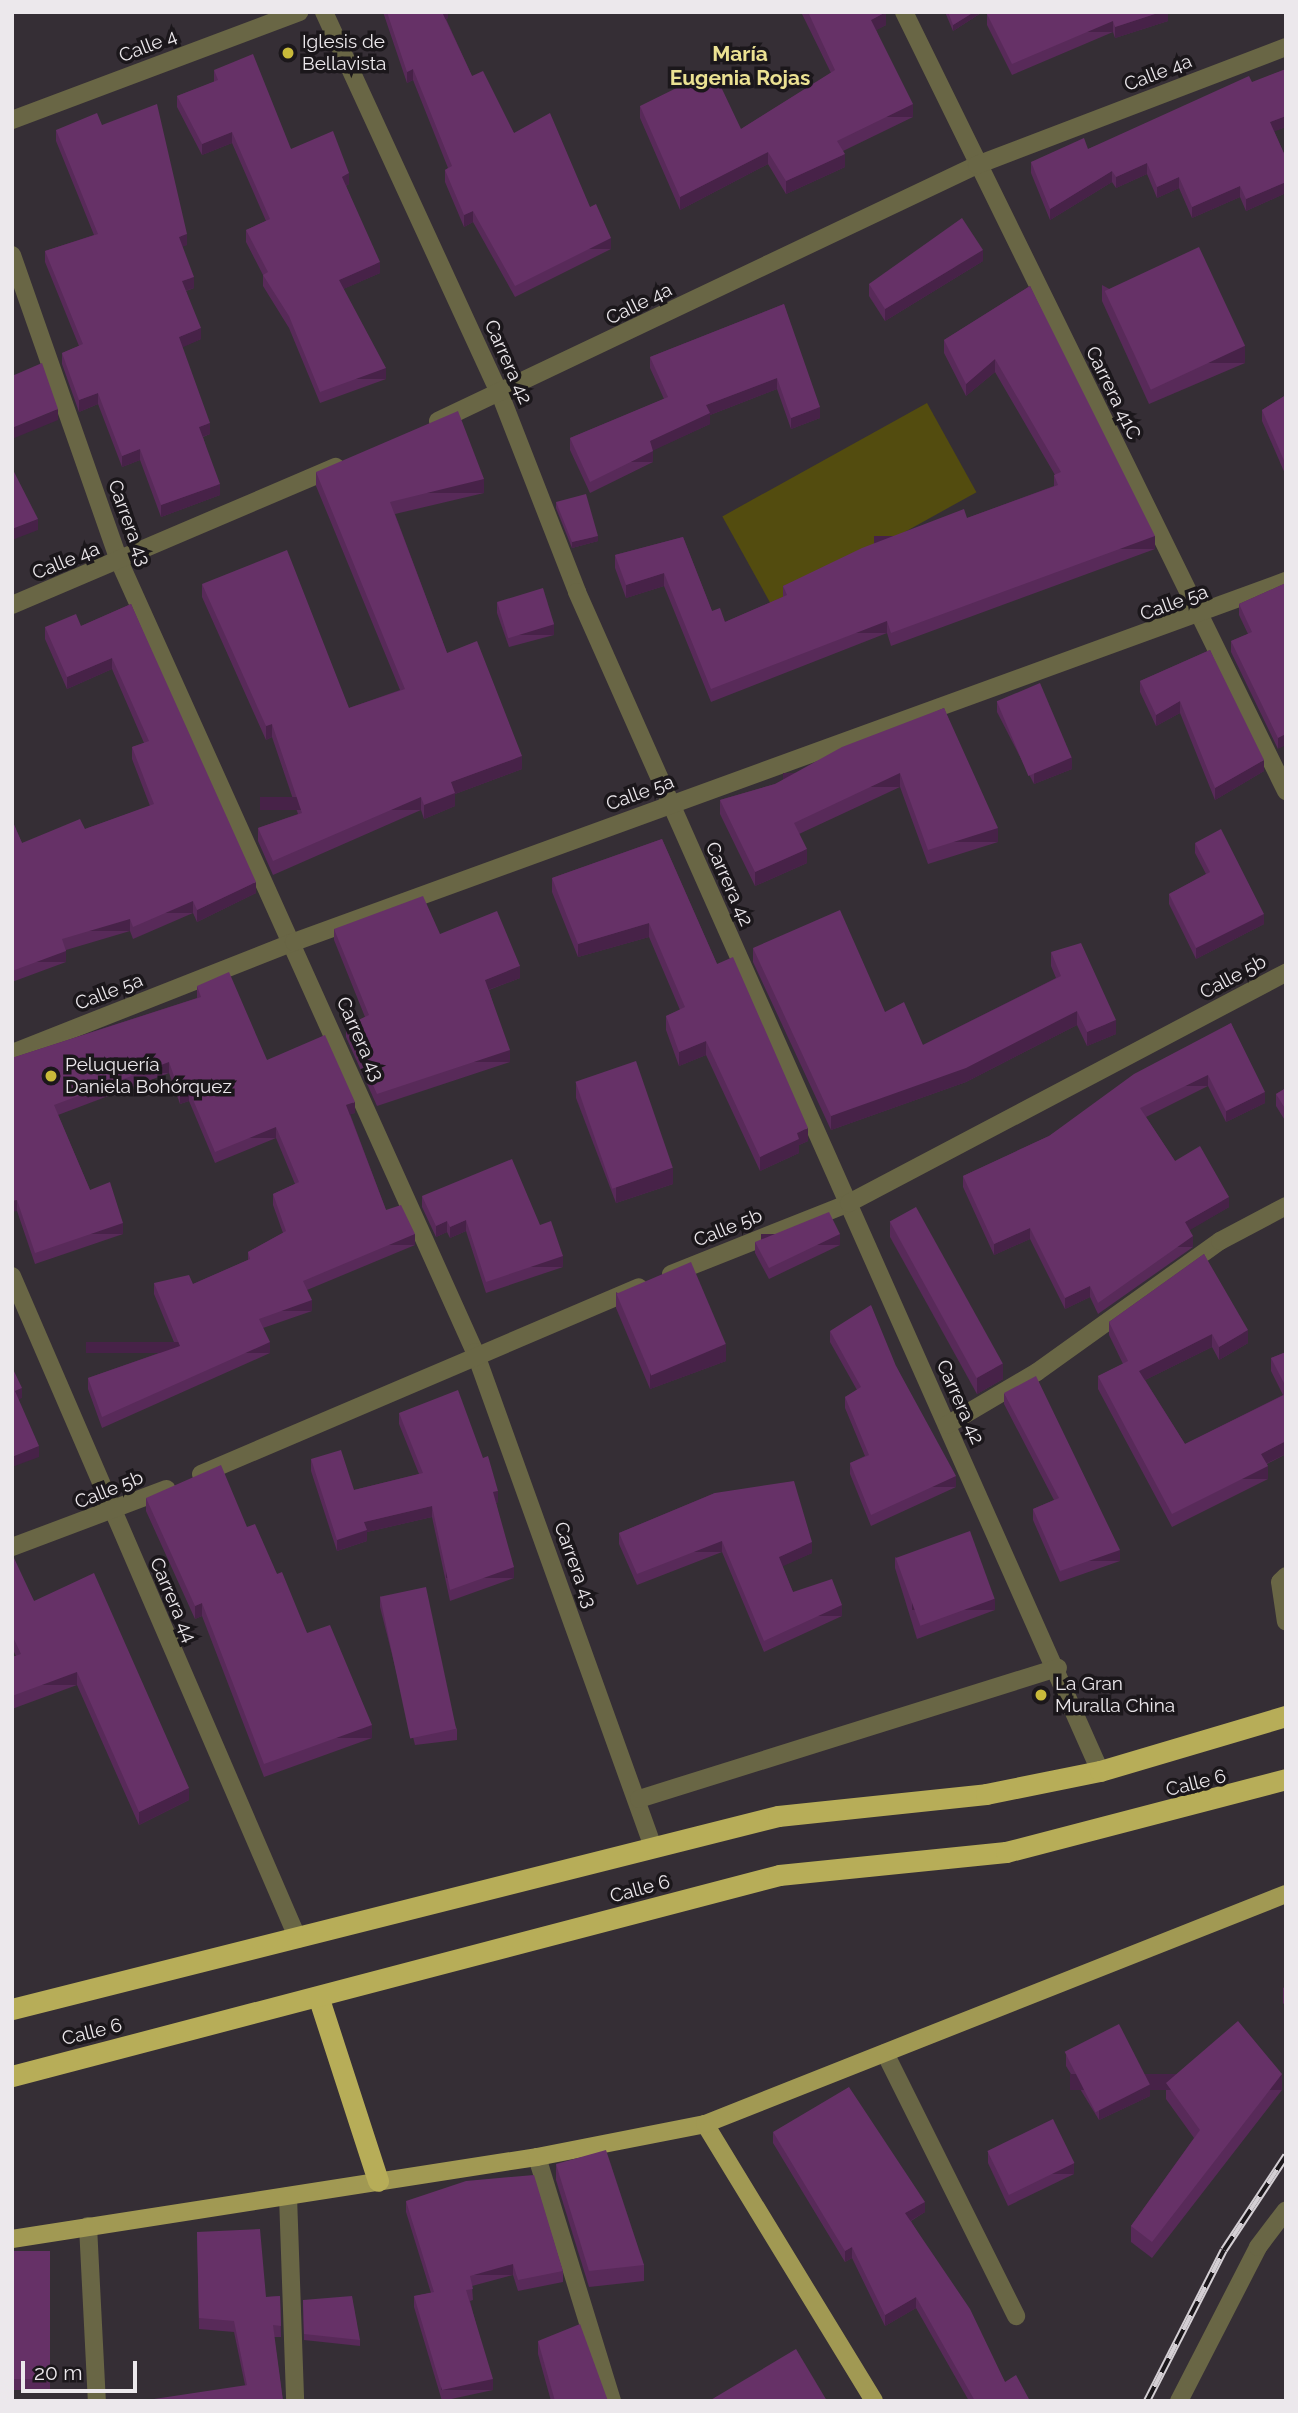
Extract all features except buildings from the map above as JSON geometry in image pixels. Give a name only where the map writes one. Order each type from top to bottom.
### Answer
[{"type":"highway","name":"Calle 6","points":[[12,2009],[778,1816],[986,1794],[1100,1771],[1286,1716]]},
{"type":"highway","name":"Calle 6","points":[[12,2076],[319,1999],[779,1875],[1006,1852],[1286,1779]]},
{"type":"highway","points":[[319,1999],[379,2181]]},
{"type":"main road","points":[[12,2239],[537,2157],[705,2124],[1286,1894]]},
{"type":"main road","points":[[705,2124],[874,2401]]},
{"type":"street","name":"Calle 4","points":[[12,120],[299,12]]},
{"type":"street","name":"Carrera 42","points":[[324,12],[500,394],[577,592],[947,1425],[1058,1668],[1100,1771]]},
{"type":"street","name":"Carrera 41C","points":[[904,12],[1286,791]]},
{"type":"street","name":"Calle 4a","points":[[424,427],[500,394],[977,165],[1286,47]]},
{"type":"street","name":"Carrera 43","points":[[12,255],[120,563],[294,942],[475,1352],[639,1799],[653,1847]]},
{"type":"street","name":"Calle 4a","points":[[12,605],[120,563],[361,456]]},
{"type":"street","name":"Calle 5a","points":[[12,1052],[294,942],[671,804],[1200,617],[1286,581]]},
{"type":"street","name":"Calle 5b","points":[[12,1548],[113,1513],[475,1352],[849,1203],[1286,973]]},
{"type":"street","points":[[947,1425],[1037,1372],[1220,1241],[1286,1206]]},
{"type":"street","name":"Carrera 44","points":[[12,1276],[298,1939]]},
{"type":"street","points":[[1286,1576],[1280,1582],[1286,1622]]},
{"type":"street","points":[[639,1799],[1058,1668]]},
{"type":"street","points":[[885,2053],[1016,2316]]},
{"type":"street","points":[[537,2157],[612,2401]]},
{"type":"street","points":[[288,2196],[295,2401]]},
{"type":"street","points":[[1179,2401],[1258,2247],[1286,2210]]},
{"type":"street","points":[[88,2227],[97,2401]]},
{"type":"shaded area","points":[[927,403],[976,492],[772,606],[722,516]]},
{"type":"railway","points":[[1147,2401],[1224,2250],[1286,2156]]},
{"type":"place","name":"Iglesis de Bellavista","points":[[288,53]]},
{"type":"place","name":"Peluquería Daniela Bohórquez","points":[[51,1076]]},
{"type":"place","name":"La Gran Muralla China","points":[[1041,1695]]},
{"type":"district","name":"María Eugenia Rojas","points":[[740,66]]}]
